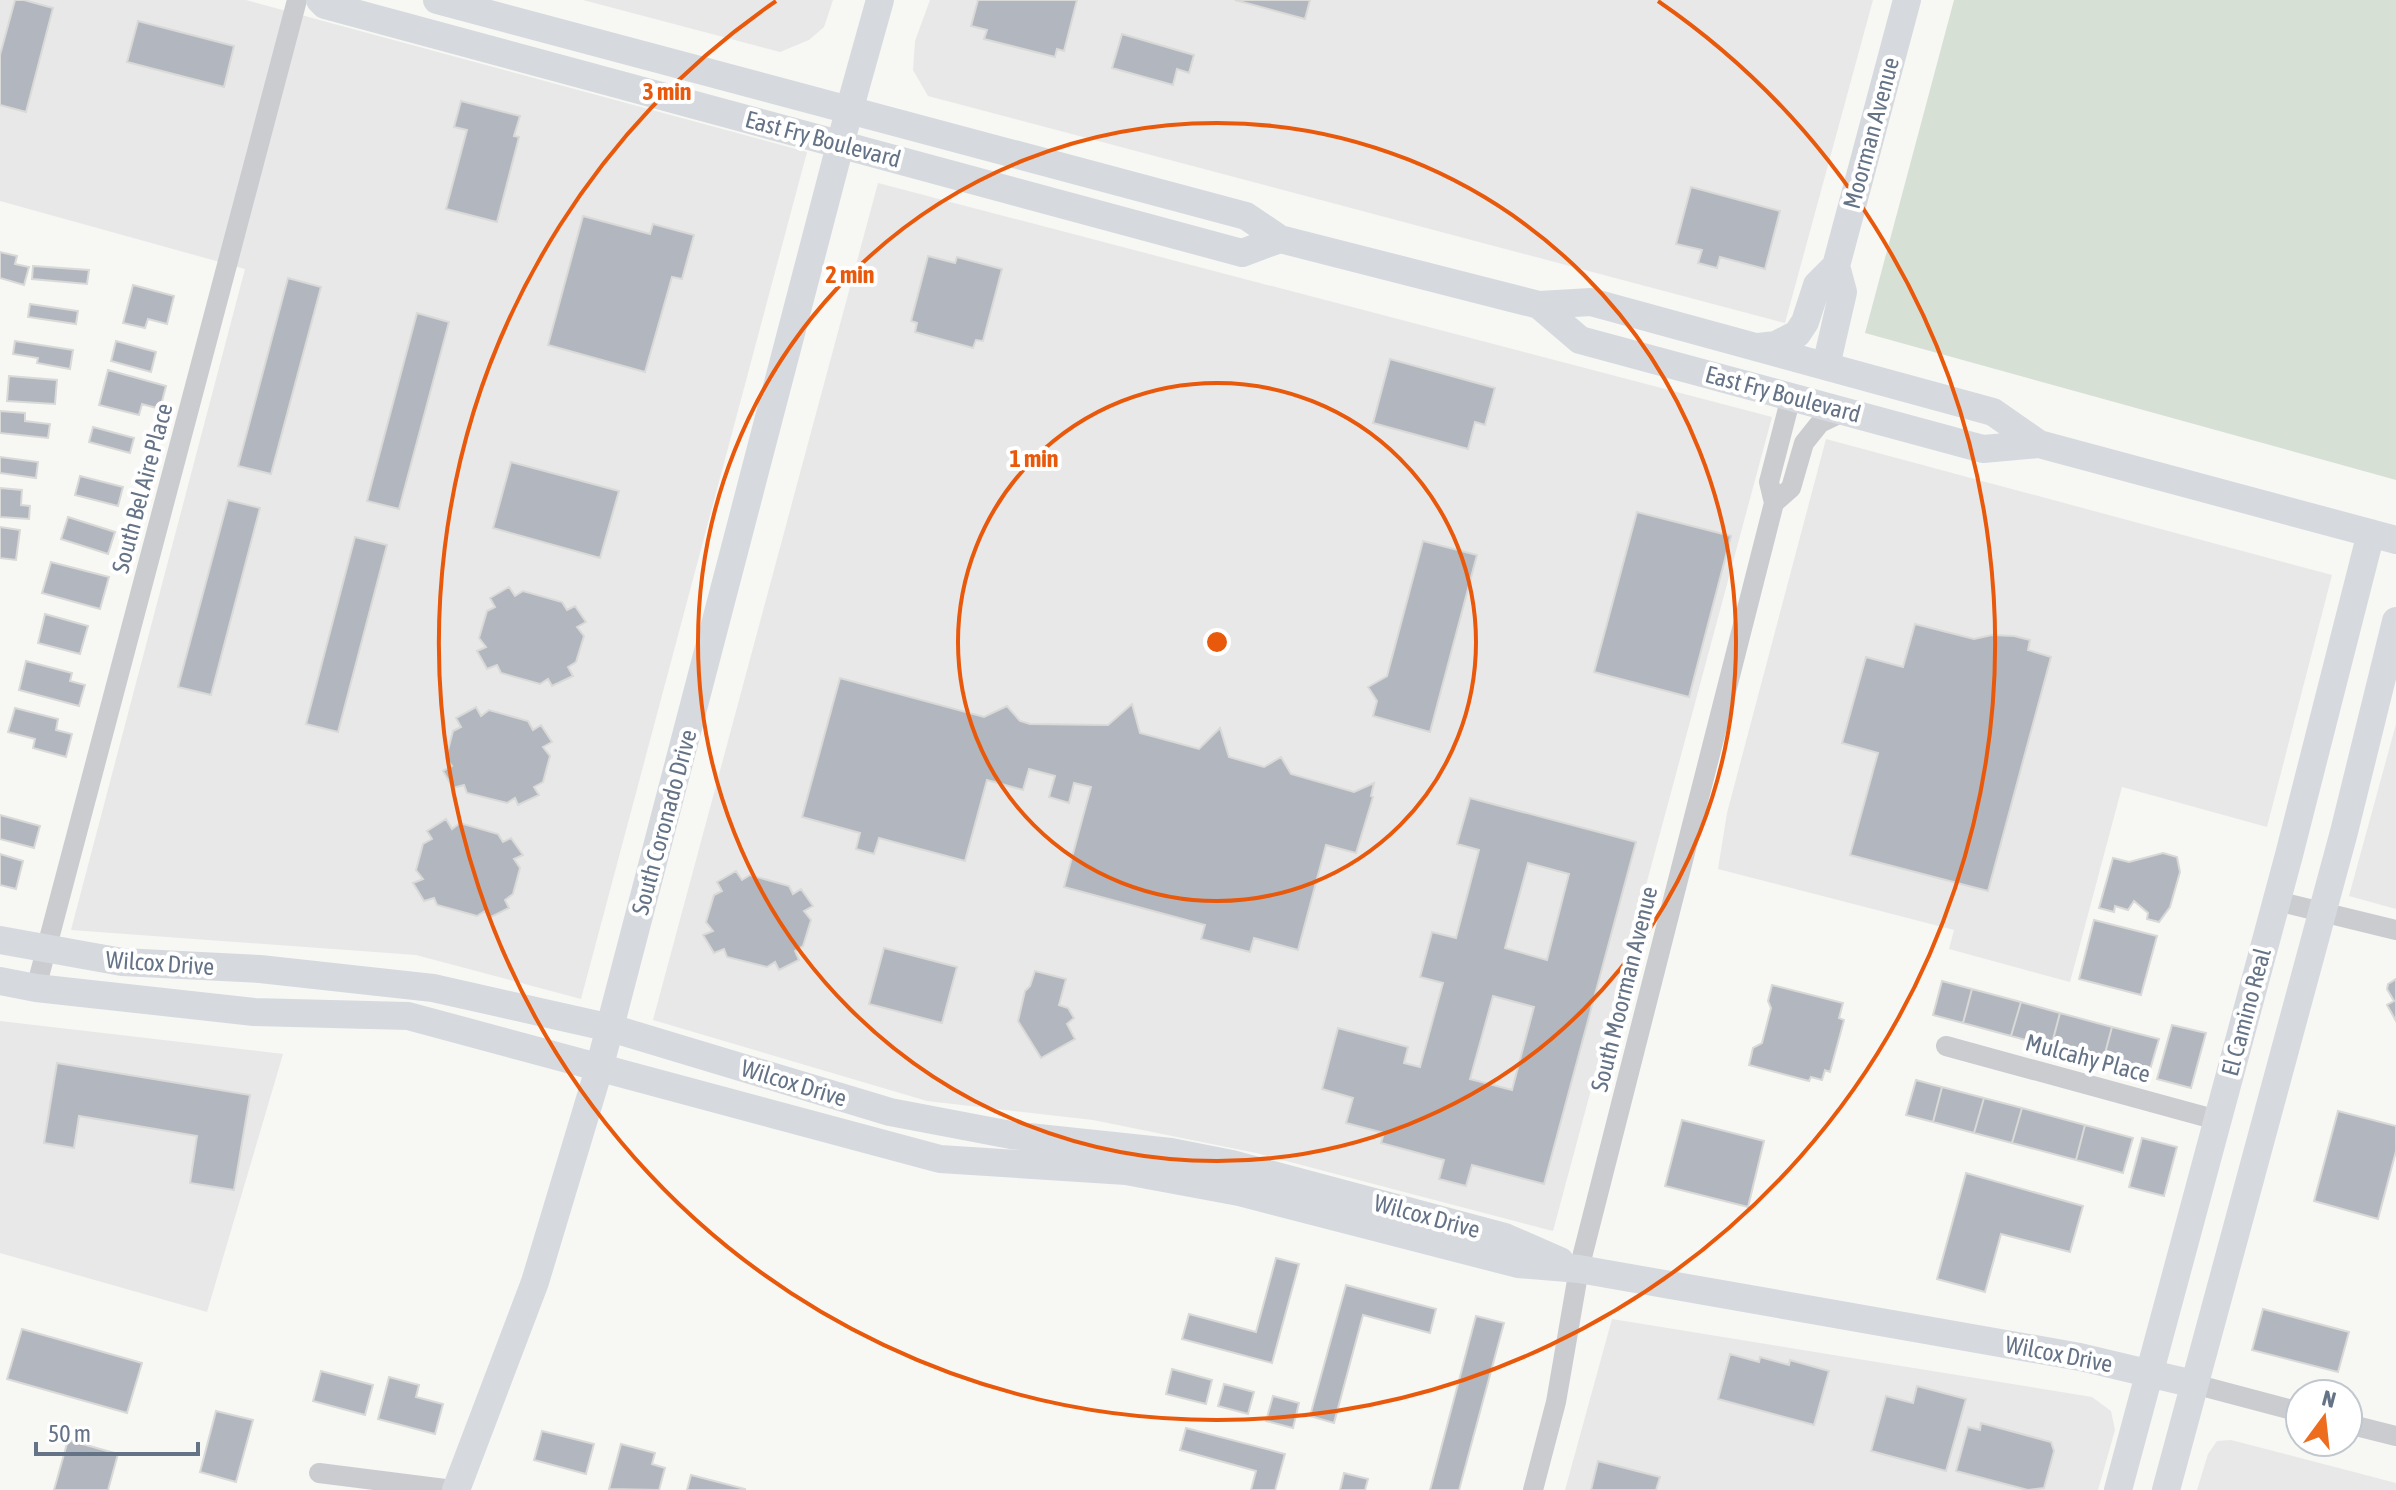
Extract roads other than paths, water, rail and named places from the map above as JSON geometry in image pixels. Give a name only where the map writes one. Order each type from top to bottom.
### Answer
[{"type":"street","name":"South Bel Aire Place","points":[[36,988],[297,0]]},
{"type":"street","name":"East Fry Boulevard","points":[[320,0],[325,5],[1242,253],[1280,239]]},
{"type":"street","name":"East Fry Boulevard","points":[[437,0],[1246,216],[1280,239],[1539,305],[1591,302],[1758,347],[1993,412],[2039,444],[2384,537]]},
{"type":"street","name":"South Coronado Drive","points":[[454,1490],[535,1282],[611,1028],[880,0]]},
{"type":"street","name":"Moorman Avenue","points":[[1826,366],[1843,292],[1836,266],[1907,0]]},
{"type":"street","name":"Moorman Avenue","points":[[1758,347],[1776,345],[1797,334],[1805,322],[1817,285],[1836,266]]},
{"type":"street","name":"East Fry Boulevard","points":[[1539,305],[1580,340],[1983,449],[2039,444]]},
{"type":"street","name":"South Moorman Avenue","points":[[1533,1490],[1556,1402],[1579,1269],[1774,503],[1769,482],[1791,397]]},
{"type":"street","name":"South Moorman Avenue","points":[[1774,503],[1791,488],[1804,443],[1820,423],[1845,411]]},
{"type":"street","name":"El Camino Real","points":[[2118,1490],[2277,901],[2384,537]]},
{"type":"street","name":"El Camino Real","points":[[2166,1490],[2322,912],[2396,621]]},
{"type":"street","points":[[2277,901],[2396,930]]},
{"type":"street","name":"Wilcox Drive","points":[[0,940],[47,951],[122,962],[260,969],[433,988],[611,1028],[890,1112],[1011,1135],[1171,1152],[1232,1164],[1505,1237],[1579,1269]]},
{"type":"street","name":"Wilcox Drive","points":[[0,981],[36,988],[254,1012],[408,1016],[940,1159],[1126,1171],[1239,1192],[1518,1264],[1579,1269],[2034,1348],[2149,1373],[2284,1408]]},
{"type":"street","name":"Mulcahy Place","points":[[1946,1046],[2217,1120]]},
{"type":"street","points":[[2364,1428],[2396,1436]]},
{"type":"street","points":[[319,1473],[454,1490]]}]
